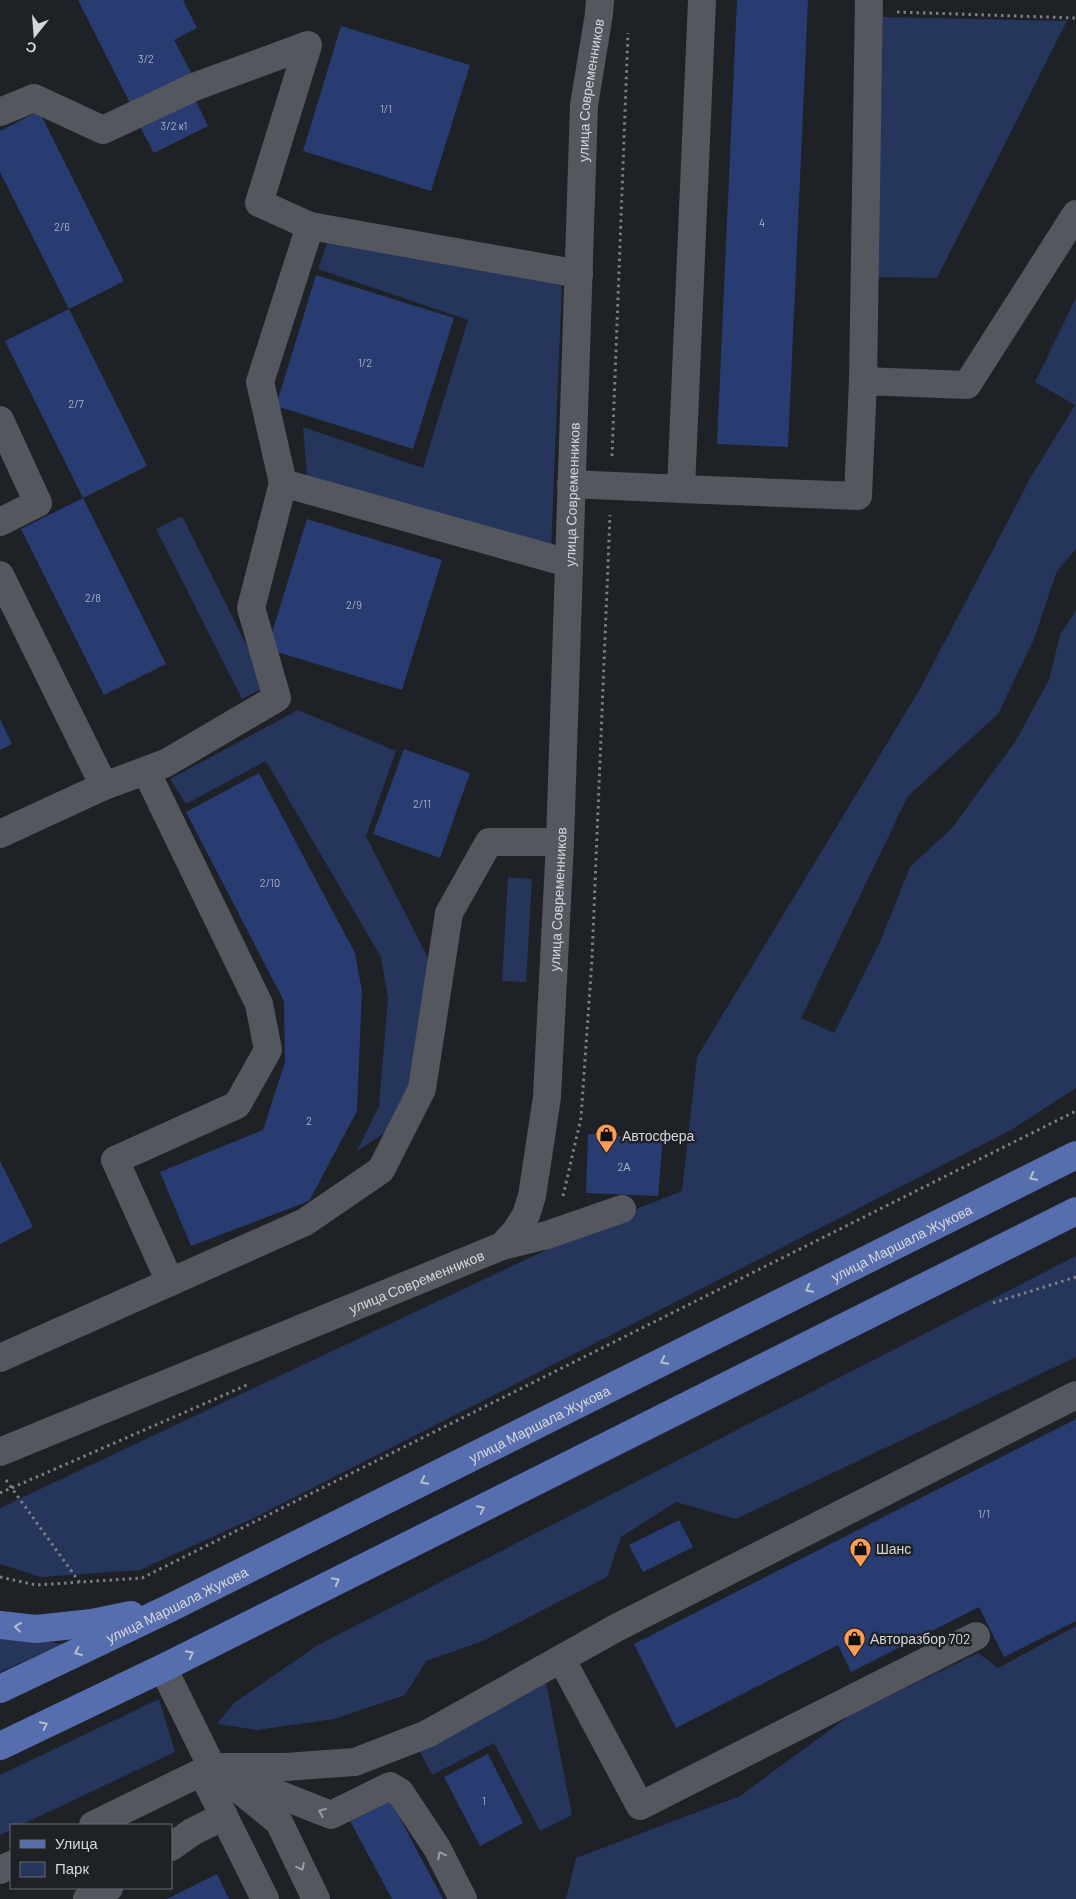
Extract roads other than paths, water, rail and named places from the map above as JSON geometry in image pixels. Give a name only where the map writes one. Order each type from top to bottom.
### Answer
[{"type":"main road","name":"улица Маршала Жукова","points":[[0,1689],[170,1608],[1076,1154]]},
{"type":"main road","points":[[0,1746],[163,1668],[1076,1211]]},
{"type":"main road","points":[[0,1625],[36,1629],[92,1623],[170,1608]]},
{"type":"street","name":"улица Современников","points":[[0,1452],[502,1246],[516,1231],[526,1215],[538,1168],[548,1097],[560,842],[584,105],[600,14],[600,0]]},
{"type":"street","points":[[681,489],[702,0]]},
{"type":"street","points":[[571,484],[858,496],[863,381],[869,6]]},
{"type":"street","points":[[0,112],[34,98],[103,130],[194,86],[308,45],[259,203],[310,226],[579,274]]},
{"type":"street","points":[[863,381],[967,385],[1076,214]]},
{"type":"street","points":[[0,834],[104,786],[166,763],[277,698],[251,608],[283,483],[260,382],[310,226]]},
{"type":"street","points":[[0,420],[38,503],[0,522]]},
{"type":"street","points":[[283,483],[568,563]]},
{"type":"street","points":[[0,575],[10,620],[104,786]]},
{"type":"street","points":[[146,771],[259,1004],[268,1050],[237,1105],[115,1160],[170,1282]]},
{"type":"street","points":[[0,1358],[305,1222],[381,1170],[422,1089],[449,913],[489,842],[560,842]]},
{"type":"street","points":[[502,1246],[548,1235],[622,1210]]},
{"type":"street","points":[[95,1824],[207,1770],[285,1768],[355,1762],[427,1734],[616,1628],[1076,1395]]},
{"type":"street","points":[[562,1660],[640,1806],[976,1636]]},
{"type":"street","points":[[163,1668],[207,1770],[224,1816],[265,1899]]},
{"type":"street","points":[[207,1770],[279,1822],[316,1899]]},
{"type":"street","points":[[207,1770],[331,1815],[390,1786],[400,1792],[437,1848],[463,1899]]},
{"type":"street","points":[[172,1846],[192,1832],[224,1816]]},
{"type":"street","points":[[87,1899],[107,1889]]},
{"type":"place","name":"Автосфера","points":[[606,1154]]},
{"type":"place","name":"Шанс","points":[[860,1567]]},
{"type":"place","name":"Авторазбор 702","points":[[854,1657]]}]
